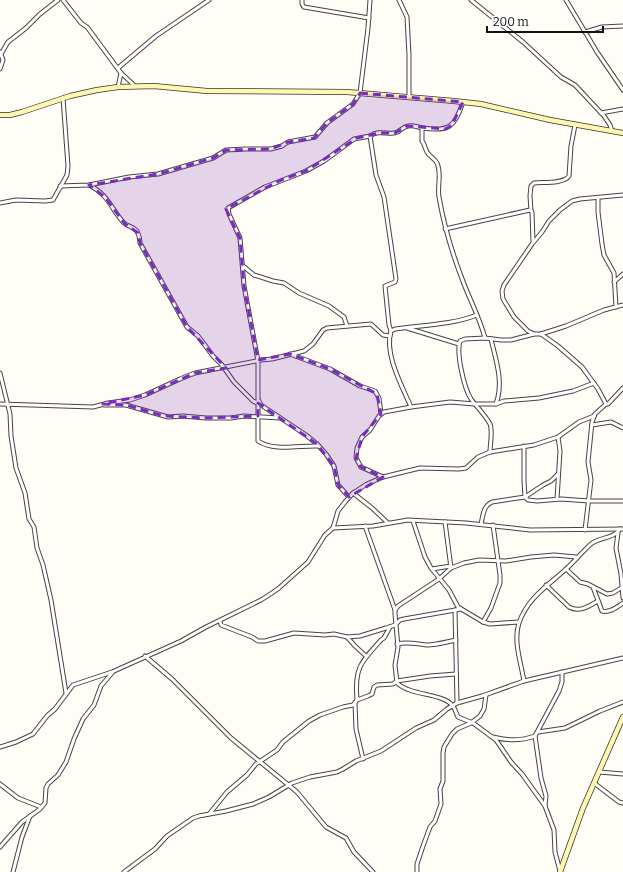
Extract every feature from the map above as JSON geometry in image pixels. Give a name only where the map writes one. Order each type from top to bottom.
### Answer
[{"type":"street","points":[[0,69],[3,60],[1,53],[8,42],[58,0]]},
{"type":"street","points":[[63,0],[81,23],[87,27],[121,73],[135,86]]},
{"type":"street","points":[[118,68],[156,36],[209,0]]},
{"type":"street","points":[[302,0],[304,7],[369,18]]},
{"type":"street","points":[[60,186],[89,185],[129,177],[158,174],[213,158],[226,150],[271,149],[282,146],[288,142],[313,138],[327,123],[353,104],[360,93],[370,0]]},
{"type":"street","points":[[399,0],[407,17],[409,97]]},
{"type":"street","points":[[471,0],[523,42],[561,77],[575,85],[610,124],[612,131]]},
{"type":"street","points":[[566,0],[597,52],[623,90]]},
{"type":"street","points":[[585,32],[602,27],[623,26]]},
{"type":"street","points":[[118,87],[121,73]]},
{"type":"street","points":[[0,115],[10,115],[22,112],[63,98],[97,90],[135,86],[208,91],[360,93],[463,102],[481,104],[622,134]]},
{"type":"street","points":[[0,203],[16,200],[53,200],[67,175],[68,166],[63,98]]},
{"type":"street","points":[[319,446],[302,446],[295,448],[261,443],[258,441],[258,361],[244,286],[240,238],[229,214],[228,208],[265,187],[306,171],[324,161],[354,140],[380,132],[395,133],[408,126],[442,129],[450,127],[463,102]]},
{"type":"street","points":[[601,113],[623,109]]},
{"type":"street","points":[[533,242],[530,196],[531,186],[534,183],[561,181],[567,179],[569,176],[571,146],[575,124]]},
{"type":"street","points":[[424,128],[422,129],[422,141],[426,145],[427,152],[437,163],[439,179],[438,194],[446,229],[459,270],[485,338]]},
{"type":"street","points":[[370,136],[376,175],[384,197],[396,279],[395,282],[385,286],[391,331],[392,363],[411,407]]},
{"type":"street","points":[[89,185],[105,197],[125,224],[138,232],[142,246],[184,323],[198,336],[234,382],[253,401],[259,403],[306,435],[319,446],[334,466],[338,485],[349,497]]},
{"type":"street","points":[[534,334],[528,331],[514,317],[503,299],[502,291],[504,285],[533,242],[555,215],[572,201],[623,195]]},
{"type":"street","points":[[598,198],[598,212],[604,255],[614,273],[616,307]]},
{"type":"street","points":[[446,229],[531,211]]},
{"type":"street","points":[[243,266],[254,275],[284,283],[299,293],[329,306],[344,317],[347,326]]},
{"type":"street","points":[[614,282],[623,274]]},
{"type":"street","points":[[490,452],[490,425],[466,389],[460,362],[460,341],[465,339],[485,338],[511,340],[534,334],[541,334],[623,305]]},
{"type":"street","points":[[391,331],[406,327],[439,325],[462,321],[477,315]]},
{"type":"street","points":[[0,404],[84,408],[93,407],[130,400],[145,395],[195,373],[258,361],[307,349],[322,330],[327,328],[371,324],[383,335],[390,336]]},
{"type":"street","points":[[406,327],[459,344]]},
{"type":"street","points":[[541,334],[582,367],[594,383],[606,404]]},
{"type":"street","points":[[492,339],[500,382],[500,394],[496,404]]},
{"type":"street","points":[[290,354],[330,370],[360,386],[375,391],[379,398],[381,414]]},
{"type":"street","points":[[0,373],[8,405],[16,468],[24,493],[29,518],[34,527],[37,548],[43,565],[51,600],[66,693]]},
{"type":"street","points":[[383,477],[361,467],[356,458],[357,448],[362,437],[370,430],[374,422],[384,412],[450,402],[496,404],[504,401],[527,400],[561,394],[594,383]]},
{"type":"street","points":[[585,530],[591,480],[588,462],[594,416],[623,388]]},
{"type":"street","points":[[103,404],[126,405],[168,417],[183,416],[206,418],[258,416],[280,418]]},
{"type":"street","points":[[0,747],[16,742],[33,734],[47,716],[55,709],[73,685],[112,672],[181,641],[261,600],[279,588],[308,562],[325,535],[333,528],[338,511],[349,497],[367,484],[383,477],[420,468],[466,468],[478,457],[490,452],[534,445],[558,437],[579,422],[594,416]]},
{"type":"street","points":[[592,425],[611,422],[623,428]]},
{"type":"street","points":[[557,499],[560,451],[558,437]]},
{"type":"street","points":[[524,446],[525,496],[528,500],[537,501],[557,499],[623,501]]},
{"type":"street","points":[[481,524],[483,512],[488,504],[525,496],[551,481],[558,474]]},
{"type":"street","points":[[353,493],[372,508],[388,524]]},
{"type":"street","points":[[333,528],[388,524],[408,520],[481,524],[530,530],[622,529]]},
{"type":"street","points":[[413,521],[425,557],[439,579],[449,590],[458,607],[483,622],[490,624],[519,622]]},
{"type":"street","points":[[445,522],[451,567]]},
{"type":"street","points":[[365,526],[395,610],[397,644],[395,664],[397,683],[407,689],[446,700],[452,706],[458,717],[471,722],[496,740],[545,806],[554,830],[555,852],[560,872]]},
{"type":"street","points":[[483,622],[491,608],[500,584],[493,526]]},
{"type":"street","points":[[524,681],[517,638],[519,622],[530,601],[566,569],[576,557],[592,543],[618,533],[622,529]]},
{"type":"street","points":[[618,533],[616,548],[621,574],[623,598]]},
{"type":"street","points":[[617,555],[623,554]]},
{"type":"street","points":[[432,569],[451,567],[472,561],[506,561],[554,555],[576,557]]},
{"type":"street","points":[[395,610],[410,597],[439,579],[451,567]]},
{"type":"street","points":[[566,569],[580,582],[607,594],[621,588]]},
{"type":"street","points":[[546,586],[574,610],[582,610],[598,601]]},
{"type":"street","points":[[593,587],[602,611],[605,612],[611,610],[623,603]]},
{"type":"street","points":[[220,621],[222,625],[252,637],[258,641],[265,641],[294,633],[334,634],[347,637],[360,636],[390,627],[404,619],[461,609]]},
{"type":"street","points":[[455,610],[457,703]]},
{"type":"street","points":[[362,759],[356,729],[355,704],[357,700],[357,673],[362,661],[384,638],[390,627]]},
{"type":"street","points":[[347,637],[354,646],[366,656]]},
{"type":"street","points":[[397,644],[403,642],[413,642],[425,645],[438,645],[456,640]]},
{"type":"street","points":[[145,656],[172,679],[231,738],[300,795],[326,827],[346,838],[354,852],[373,872]]},
{"type":"street","points":[[124,872],[155,849],[168,836],[186,822],[199,816],[226,811],[261,801],[289,785],[310,777],[337,772],[381,751],[416,728],[434,720],[457,703],[486,695],[524,681],[623,658]]},
{"type":"street","points":[[0,847],[22,822],[45,803],[48,784],[58,774],[66,762],[74,739],[83,720],[94,705],[101,686],[112,672]]},
{"type":"street","points":[[491,736],[507,740],[517,740],[535,736],[547,712],[556,700],[562,682],[562,672]]},
{"type":"street","points":[[357,700],[372,694],[374,687],[377,685],[392,684],[396,681],[430,676],[456,674]]},
{"type":"street","points":[[99,676],[101,686]]},
{"type":"street","points":[[417,872],[417,864],[423,846],[430,827],[435,821],[442,800],[440,789],[443,777],[444,747],[457,729],[480,716],[484,709],[486,695]]},
{"type":"street","points":[[538,732],[565,728],[623,702]]},
{"type":"street","points":[[210,814],[227,792],[247,775],[259,761],[277,750],[294,732],[315,717],[355,704]]},
{"type":"street","points":[[560,872],[583,808],[623,716]]},
{"type":"street","points":[[535,736],[541,778],[546,796],[545,806]]},
{"type":"street","points":[[599,772],[623,774]]},
{"type":"street","points":[[594,783],[619,802],[623,803]]},
{"type":"street","points":[[0,784],[18,798],[41,807]]},
{"type":"street","points":[[13,872],[22,837],[31,816]]},
{"type":"highlighted area","points":[[360,93],[463,102],[452,125],[446,129],[407,126],[395,133],[380,133],[357,138],[306,171],[279,181],[226,209],[240,238],[244,286],[258,360],[290,354],[330,369],[377,394],[381,414],[362,437],[356,458],[361,467],[383,477],[349,497],[338,485],[334,466],[317,444],[258,403],[258,416],[206,418],[164,416],[126,405],[103,404],[145,395],[195,373],[226,368],[187,327],[140,243],[138,233],[125,224],[105,197],[89,185],[158,174],[213,158],[226,150],[271,149],[288,142],[314,138],[327,123],[353,104]]}]
